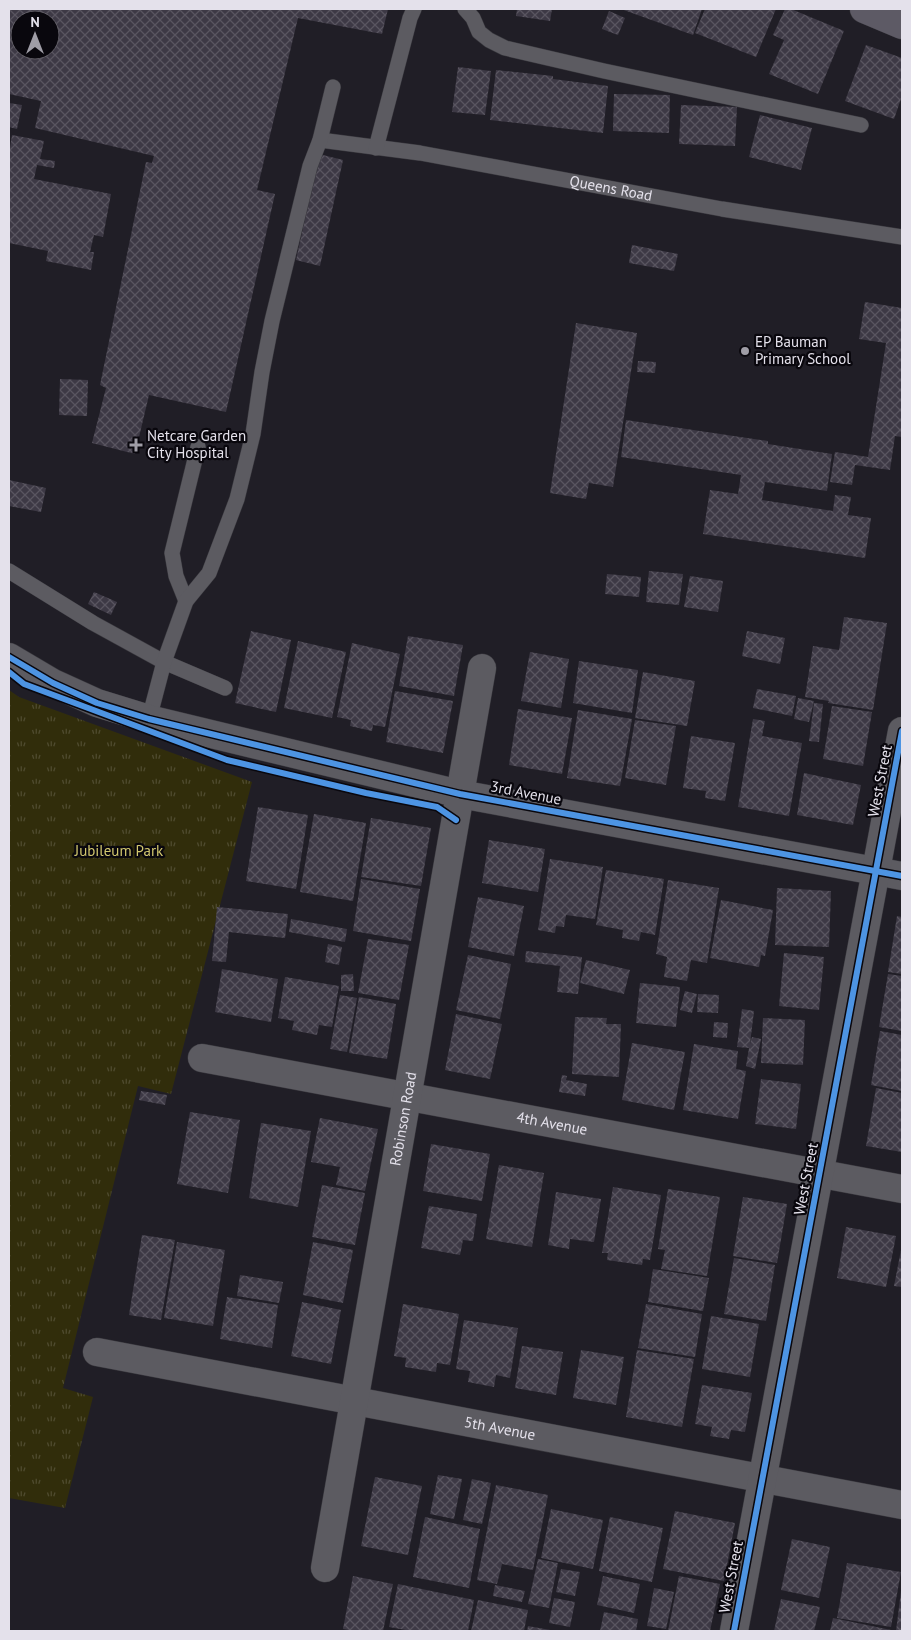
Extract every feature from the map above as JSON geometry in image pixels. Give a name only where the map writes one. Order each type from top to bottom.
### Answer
[{"type":"main road","points":[[864,9],[902,25]]},
{"type":"street","name":"3rd Avenue","points":[[9,657],[53,683],[97,703],[149,719],[460,794],[902,876]]},
{"type":"street","name":"Robinson Road","points":[[325,1568],[482,668]]},
{"type":"street","name":"West Street","points":[[734,1631],[902,731]]},
{"type":"street","name":"4th Avenue","points":[[202,1058],[902,1189]]},
{"type":"street","name":"5th Avenue","points":[[97,1352],[902,1506]]},
{"type":"lane","points":[[376,148],[414,9]]},
{"type":"lane","points":[[465,9],[473,18],[479,32],[489,40],[505,48],[587,68],[861,126]]},
{"type":"lane","points":[[149,719],[164,662],[186,601],[209,573],[236,499],[253,434],[272,321],[310,166],[320,140],[333,87]]},
{"type":"lane","name":"Queens Road","points":[[320,140],[430,154],[722,209],[902,237]]},
{"type":"lane","points":[[186,601],[176,576],[172,553],[198,447]]},
{"type":"lane","points":[[9,571],[93,623],[164,662],[225,688]]},
{"type":"green space","name":"Jubileum Park","points":[[9,690],[19,697],[252,782],[171,1094],[138,1086],[63,1388],[93,1397],[65,1508],[9,1498]]},
{"type":"building","points":[[9,9],[388,9],[382,34],[298,18],[257,190],[275,194],[226,412],[149,395],[135,454],[92,443],[106,388],[100,385],[146,162],[152,163],[154,156],[35,128],[41,101],[9,94]]},
{"type":"building","points":[[517,9],[552,9],[550,21],[516,16]]},
{"type":"building","points":[[621,9],[702,9],[693,35]]},
{"type":"building","points":[[705,9],[776,9],[756,57],[695,33]]},
{"type":"building","points":[[785,9],[791,9],[844,31],[818,94],[769,74],[784,40],[773,35]]},
{"type":"building","points":[[609,11],[625,18],[618,35],[602,29]]},
{"type":"building","points":[[866,45],[902,58],[902,96],[894,119],[845,101]]},
{"type":"building","points":[[458,67],[491,71],[485,115],[452,112]]},
{"type":"building","points":[[496,70],[553,76],[553,79],[608,86],[603,133],[490,120]]},
{"type":"building","points":[[614,94],[670,95],[669,133],[613,131]]},
{"type":"building","points":[[9,103],[22,105],[17,129],[9,127]]},
{"type":"building","points":[[681,105],[737,107],[735,146],[679,144]]},
{"type":"building","points":[[760,115],[812,128],[801,170],[749,157]]},
{"type":"building","points":[[12,135],[44,141],[40,159],[55,161],[54,168],[37,165],[34,179],[111,194],[103,237],[94,235],[90,252],[94,252],[91,270],[46,261],[48,251],[9,243],[9,154]]},
{"type":"building","points":[[319,154],[343,160],[320,266],[296,260]]},
{"type":"building","points":[[632,245],[678,254],[674,271],[629,263]]},
{"type":"building","points":[[865,302],[902,308],[902,437],[895,436],[890,470],[855,465],[852,485],[830,482],[835,452],[868,457],[886,343],[859,339]]},
{"type":"building","points":[[576,323],[637,333],[613,487],[589,483],[586,499],[550,493]]},
{"type":"building","points":[[638,361],[656,362],[655,373],[637,372]]},
{"type":"building","points":[[60,379],[88,380],[87,416],[59,415]]},
{"type":"building","points":[[626,420],[768,441],[768,444],[832,454],[827,491],[765,482],[762,500],[833,511],[835,495],[851,497],[848,515],[871,518],[865,558],[703,534],[710,490],[738,494],[741,475],[621,457]]},
{"type":"building","points":[[9,480],[46,488],[41,512],[9,506]]},
{"type":"building","points":[[649,571],[683,574],[679,605],[646,602]]},
{"type":"building","points":[[607,574],[641,577],[639,597],[605,594]]},
{"type":"building","points":[[690,576],[723,581],[718,612],[684,607]]},
{"type":"building","points":[[94,592],[117,602],[111,615],[88,604]]},
{"type":"building","points":[[844,617],[887,623],[873,710],[828,703],[829,701],[805,697],[813,646],[839,650]]},
{"type":"building","points":[[251,631],[291,640],[276,712],[235,703]]},
{"type":"building","points":[[747,631],[785,638],[780,664],[742,656]]},
{"type":"building","points":[[408,636],[463,645],[454,696],[399,686]]},
{"type":"building","points":[[298,641],[346,652],[332,718],[284,708]]},
{"type":"building","points":[[352,643],[400,654],[385,727],[373,725],[372,731],[350,726],[351,720],[337,717]]},
{"type":"building","points":[[530,652],[569,659],[561,708],[521,701]]},
{"type":"building","points":[[579,661],[638,670],[632,713],[573,703]]},
{"type":"building","points":[[643,672],[695,681],[687,726],[635,718]]},
{"type":"building","points":[[757,689],[796,696],[792,716],[753,708]]},
{"type":"building","points":[[395,691],[453,701],[443,753],[386,742]]},
{"type":"building","points":[[798,698],[814,701],[809,722],[794,719]]},
{"type":"building","points":[[814,703],[823,704],[819,742],[809,741]]},
{"type":"building","points":[[832,706],[872,712],[863,766],[823,759]]},
{"type":"building","points":[[518,709],[572,718],[562,774],[509,765]]},
{"type":"building","points":[[578,710],[632,719],[620,786],[567,778]]},
{"type":"building","points":[[753,719],[765,721],[762,736],[802,743],[789,816],[738,807]]},
{"type":"building","points":[[635,720],[676,726],[666,785],[625,778]]},
{"type":"building","points":[[691,736],[735,743],[725,801],[705,798],[706,791],[683,788]]},
{"type":"building","points":[[804,773],[861,785],[853,825],[797,815]]},
{"type":"building","points":[[258,807],[308,815],[296,889],[246,881]]},
{"type":"building","points":[[314,814],[366,823],[353,901],[300,892]]},
{"type":"building","points":[[371,818],[431,828],[421,886],[361,877]]},
{"type":"building","points":[[489,840],[545,849],[538,892],[482,883]]},
{"type":"building","points":[[550,859],[603,867],[595,919],[566,915],[564,927],[556,926],[555,933],[538,930]]},
{"type":"building","points":[[606,870],[664,879],[655,935],[641,932],[639,941],[622,938],[623,930],[596,925]]},
{"type":"building","points":[[361,879],[420,889],[411,941],[353,931]]},
{"type":"building","points":[[668,880],[719,888],[707,963],[691,960],[687,981],[664,977],[667,957],[656,954]]},
{"type":"building","points":[[777,888],[831,891],[829,947],[775,945]]},
{"type":"building","points":[[478,897],[524,906],[514,956],[468,947]]},
{"type":"building","points":[[721,900],[773,910],[765,956],[761,955],[759,967],[710,958]]},
{"type":"building","points":[[217,907],[288,914],[285,938],[229,932],[226,962],[212,961]]},
{"type":"building","points":[[897,916],[902,917],[902,974],[888,972]]},
{"type":"building","points":[[291,919],[347,929],[345,942],[289,932]]},
{"type":"building","points":[[368,939],[409,945],[399,1000],[358,993]]},
{"type":"building","points":[[328,944],[342,947],[339,965],[325,962]]},
{"type":"building","points":[[526,951],[582,957],[578,994],[557,992],[560,966],[525,962]]},
{"type":"building","points":[[784,953],[824,957],[819,1010],[779,1006]]},
{"type":"building","points":[[468,955],[511,964],[500,1019],[456,1010]]},
{"type":"building","points":[[586,960],[630,970],[624,994],[580,983]]},
{"type":"building","points":[[222,969],[278,979],[271,1022],[215,1012]]},
{"type":"building","points":[[353,974],[354,991],[341,991],[341,975]]},
{"type":"building","points":[[888,974],[902,976],[902,1031],[879,1027]]},
{"type":"building","points":[[285,977],[339,986],[332,1027],[319,1025],[317,1035],[292,1030],[294,1021],[278,1018]]},
{"type":"building","points":[[640,983],[680,987],[676,1027],[636,1023]]},
{"type":"building","points":[[685,991],[697,994],[692,1013],[680,1010]]},
{"type":"building","points":[[698,994],[719,995],[718,1013],[697,1012]]},
{"type":"building","points":[[340,995],[357,998],[347,1052],[330,1049]]},
{"type":"building","points":[[359,997],[396,1004],[387,1059],[349,1053]]},
{"type":"building","points":[[742,1009],[754,1011],[750,1044],[752,1037],[761,1039],[755,1069],[746,1066],[749,1048],[737,1047]]},
{"type":"building","points":[[456,1014],[502,1024],[490,1079],[445,1070]]},
{"type":"building","points":[[575,1017],[607,1018],[606,1024],[621,1024],[619,1077],[572,1074]]},
{"type":"building","points":[[763,1018],[805,1020],[803,1065],[761,1063]]},
{"type":"building","points":[[714,1022],[728,1023],[727,1038],[713,1037]]},
{"type":"building","points":[[880,1031],[902,1035],[902,1091],[871,1085]]},
{"type":"building","points":[[632,1043],[685,1052],[674,1110],[622,1100]]},
{"type":"building","points":[[694,1044],[738,1051],[736,1069],[746,1071],[738,1119],[683,1110]]},
{"type":"building","points":[[562,1075],[567,1076],[566,1080],[587,1084],[585,1096],[559,1092]]},
{"type":"building","points":[[761,1079],[801,1084],[796,1129],[755,1124]]},
{"type":"building","points":[[876,1088],[902,1093],[902,1152],[866,1146]]},
{"type":"building","points":[[141,1091],[167,1095],[165,1105],[139,1100]]},
{"type":"building","points":[[190,1112],[240,1120],[228,1193],[177,1184]]},
{"type":"building","points":[[320,1118],[378,1129],[365,1191],[336,1185],[340,1167],[311,1162]]},
{"type":"building","points":[[261,1123],[311,1131],[298,1207],[249,1198]]},
{"type":"building","points":[[431,1144],[490,1154],[482,1201],[423,1191]]},
{"type":"building","points":[[499,1165],[544,1173],[532,1247],[486,1239]]},
{"type":"building","points":[[322,1185],[365,1193],[355,1245],[312,1237]]},
{"type":"building","points":[[613,1187],[661,1195],[650,1260],[643,1259],[642,1265],[607,1260],[608,1253],[602,1253]]},
{"type":"building","points":[[668,1189],[720,1197],[707,1276],[661,1269],[665,1250],[658,1249]]},
{"type":"building","points":[[556,1192],[601,1199],[594,1242],[570,1239],[569,1249],[548,1245]]},
{"type":"building","points":[[743,1197],[787,1204],[777,1263],[733,1256]]},
{"type":"building","points":[[429,1206],[477,1214],[473,1241],[463,1240],[460,1255],[421,1248]]},
{"type":"building","points":[[846,1227],[896,1236],[886,1287],[837,1278]]},
{"type":"building","points":[[142,1235],[175,1240],[161,1320],[129,1315]]},
{"type":"building","points":[[177,1242],[225,1250],[213,1326],[164,1318]]},
{"type":"building","points":[[313,1242],[353,1250],[343,1303],[303,1295]]},
{"type":"building","points":[[902,1250],[902,1287],[894,1286]]},
{"type":"building","points":[[734,1258],[775,1265],[766,1321],[724,1314]]},
{"type":"building","points":[[653,1269],[709,1278],[703,1311],[648,1302]]},
{"type":"building","points":[[240,1275],[283,1282],[279,1303],[237,1296]]},
{"type":"building","points":[[227,1297],[278,1305],[272,1348],[220,1339]]},
{"type":"building","points":[[302,1302],[341,1310],[331,1364],[291,1356]]},
{"type":"building","points":[[403,1304],[459,1314],[450,1365],[437,1363],[436,1372],[405,1367],[406,1358],[394,1356]]},
{"type":"building","points":[[646,1304],[702,1314],[695,1357],[638,1348]]},
{"type":"building","points":[[711,1316],[759,1324],[750,1377],[702,1369]]},
{"type":"building","points":[[464,1320],[518,1328],[510,1378],[496,1375],[494,1387],[468,1382],[470,1371],[456,1369]]},
{"type":"building","points":[[522,1346],[563,1352],[556,1395],[515,1388]]},
{"type":"building","points":[[581,1350],[624,1357],[616,1405],[573,1398]]},
{"type":"building","points":[[637,1350],[694,1359],[682,1427],[626,1417]]},
{"type":"building","points":[[702,1385],[752,1393],[745,1432],[731,1430],[729,1439],[710,1436],[712,1427],[695,1424]]},
{"type":"building","points":[[438,1475],[462,1479],[454,1519],[430,1514]]},
{"type":"building","points":[[375,1477],[422,1486],[408,1555],[361,1546]]},
{"type":"building","points":[[472,1479],[491,1483],[482,1524],[463,1520]]},
{"type":"building","points":[[496,1485],[548,1495],[533,1570],[502,1564],[497,1584],[477,1580]]},
{"type":"building","points":[[551,1509],[603,1520],[593,1569],[541,1558]]},
{"type":"building","points":[[675,1511],[735,1523],[724,1581],[663,1569]]},
{"type":"building","points":[[425,1517],[480,1529],[469,1588],[413,1577]]},
{"type":"building","points":[[610,1517],[663,1528],[652,1582],[599,1571]]},
{"type":"building","points":[[792,1539],[830,1547],[819,1598],[781,1590]]},
{"type":"building","points":[[538,1559],[558,1563],[549,1608],[528,1604]]},
{"type":"building","points":[[847,1563],[901,1572],[891,1627],[837,1618]]},
{"type":"building","points":[[561,1569],[580,1572],[575,1596],[556,1592]]},
{"type":"building","points":[[353,1576],[393,1584],[383,1631],[343,1629]]},
{"type":"building","points":[[603,1576],[640,1584],[634,1613],[597,1605]]},
{"type":"building","points":[[679,1576],[720,1584],[710,1631],[668,1631]]},
{"type":"building","points":[[398,1584],[474,1600],[468,1631],[411,1631],[389,1627]]},
{"type":"building","points":[[495,1585],[525,1591],[522,1602],[493,1596]]},
{"type":"building","points":[[654,1588],[674,1592],[666,1629],[647,1626]]},
{"type":"building","points":[[901,1591],[902,1631],[896,1631]]},
{"type":"building","points":[[554,1598],[575,1602],[570,1627],[549,1623]]},
{"type":"building","points":[[781,1599],[820,1607],[814,1631],[774,1631]]},
{"type":"building","points":[[478,1600],[528,1610],[524,1631],[471,1631]]},
{"type":"building","points":[[604,1612],[638,1619],[636,1631],[600,1631]]},
{"type":"building","points":[[833,1618],[891,1630],[891,1631],[830,1631]]},
{"type":"building","points":[[528,1626],[550,1630],[550,1631],[527,1631]]},
{"type":"cycle path","points":[[9,657],[53,683],[97,703],[149,719],[460,794],[902,876]]},
{"type":"cycle path","points":[[9,672],[24,684],[227,760],[366,793],[437,807],[456,820]]},
{"type":"cycle path","points":[[734,1631],[902,731]]},
{"type":"place","name":"EP Bauman Primary School","points":[[745,351]]},
{"type":"place","name":"Netcare Garden City Hospital","points":[[136,445]]}]
